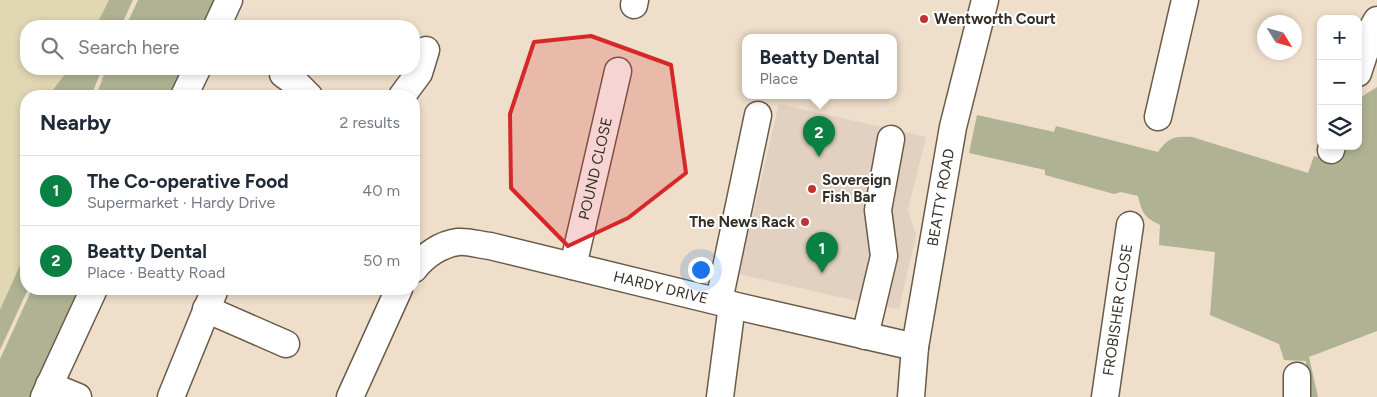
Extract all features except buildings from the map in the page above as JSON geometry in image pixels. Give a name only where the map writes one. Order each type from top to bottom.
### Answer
[{"type":"street","points":[[220,20],[229,0]]},
{"type":"street","name":"BEATTY ROAD","points":[[911,397],[916,347],[953,127],[985,0]]},
{"type":"street","points":[[1158,117],[1185,0]]},
{"type":"street","points":[[1362,61],[1377,20]]},
{"type":"street","points":[[420,67],[426,50]]},
{"type":"street","name":"POUND CLOSE","points":[[572,266],[618,71]]},
{"type":"street","points":[[187,90],[194,75]]},
{"type":"street","points":[[284,75],[303,90]]},
{"type":"street","points":[[406,90],[417,75]]},
{"type":"street","points":[[720,397],[725,303],[758,116]]},
{"type":"street","points":[[865,336],[884,256],[878,210],[891,139]]},
{"type":"street","name":"FROBISHER CLOSE","points":[[1105,397],[1130,224]]},
{"type":"street","name":"HARDY DRIVE","points":[[420,262],[437,248],[458,242],[490,246],[916,347]]},
{"type":"street","points":[[78,397],[47,391],[91,295]]},
{"type":"street","points":[[350,397],[396,295]]},
{"type":"street","points":[[172,397],[211,299],[286,344]]},
{"type":"highlighted area","points":[[591,36],[671,65],[686,173],[628,218],[568,246],[511,188],[510,114],[534,42]]},
{"type":"shaded area","points":[[779,104],[926,137],[908,210],[916,235],[899,309],[739,274]]},
{"type":"green space","points":[[0,0],[133,0],[124,20],[20,20],[20,75],[100,75],[93,90],[20,90],[20,295],[25,295],[0,350]]},
{"type":"green space","points":[[138,0],[216,0],[206,20],[129,20]]},
{"type":"green space","points":[[104,75],[180,75],[173,90],[98,90]]},
{"type":"green space","points":[[1377,87],[1377,331],[1309,357],[1318,397],[1307,397],[1306,361],[1284,360],[1279,344],[1210,315],[1215,252],[1159,245],[1160,225],[1144,214],[1138,196],[1121,192],[1114,194],[1045,175],[1045,170],[969,153],[977,115],[1054,132],[1056,126],[1158,152],[1172,138],[1192,137],[1308,173],[1314,156],[1333,161],[1337,150],[1362,150],[1362,96]]},
{"type":"green space","points":[[29,295],[78,295],[31,397],[0,397],[0,359]]},
{"type":"sand","points":[[0,0],[109,0],[99,20],[20,20],[20,75],[64,75],[53,90],[20,90],[20,265],[0,310]]},
{"type":"place","name":"Wentworth Court","points":[[924,19]]},
{"type":"place","name":"Beatty Dental","points":[[819,157]]},
{"type":"place","name":"Sovereign Fish Bar","points":[[812,189]]},
{"type":"place","name":"The News Rack","points":[[805,222]]},
{"type":"place","name":"The Co-operative Food","points":[[822,273]]}]
